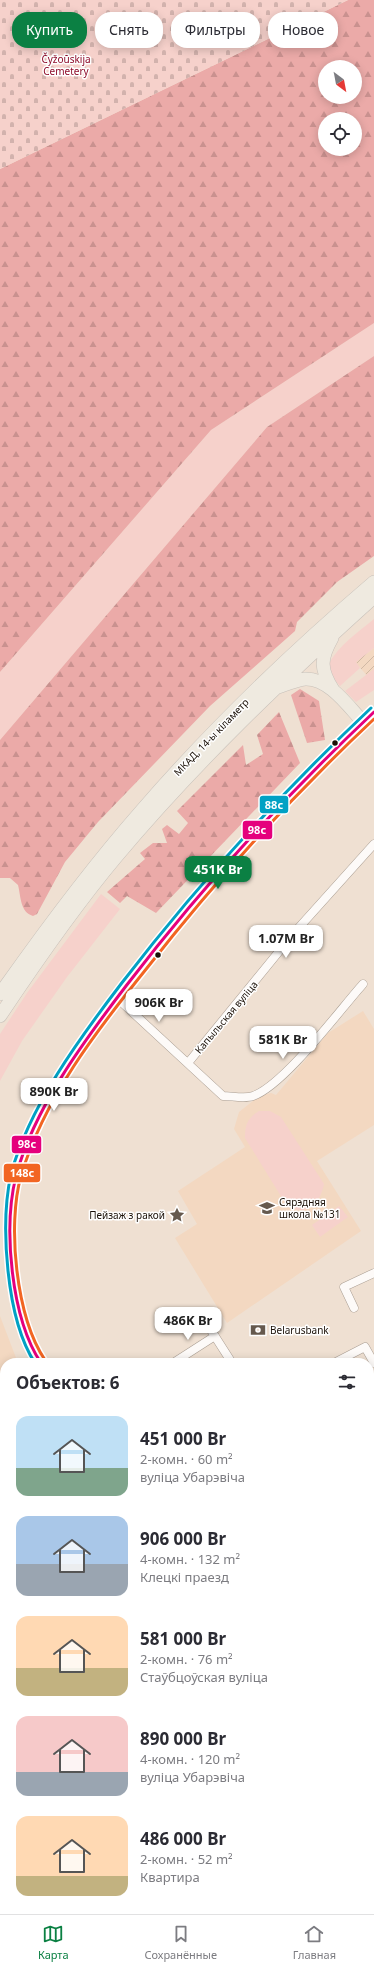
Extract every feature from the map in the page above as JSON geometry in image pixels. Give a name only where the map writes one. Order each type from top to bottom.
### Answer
[{"type":"highway","name":"МКАД, 14-ы кіламетр","points":[[68,909],[143,809],[211,734],[320,628],[374,582]]},
{"type":"highway","name":"МКАД, 14-ы кіламетр","points":[[68,909],[233,729],[374,597]]},
{"type":"highway","points":[[335,632],[326,649],[322,668],[335,693]]},
{"type":"highway","points":[[273,690],[306,679],[320,682],[335,693],[363,722]]},
{"type":"highway","points":[[0,994],[68,909]]},
{"type":"highway","points":[[0,1016],[39,958],[68,909]]},
{"type":"main road","points":[[38,1358],[31,1344],[23,1318],[12,1273],[10,1249],[11,1218],[16,1176],[44,1107],[73,1058],[117,998],[193,902],[233,856],[311,772],[374,712]]},
{"type":"main road","points":[[22,1160],[16,1230],[20,1279],[29,1316],[45,1358]]},
{"type":"street","name":"Капыльская вуліца","points":[[188,1063],[294,933],[374,844]]},
{"type":"street","points":[[117,998],[223,1096],[252,1096],[266,1090],[289,1069],[363,984]]},
{"type":"street","points":[[354,1308],[344,1287],[374,1273]]},
{"type":"street","points":[[209,1326],[229,1358]]},
{"type":"street","points":[[181,1358],[215,1336]]},
{"type":"street","points":[[344,1358],[365,1348],[371,1358]]},
{"type":"shaded area","points":[[374,648],[374,676],[370,679],[355,662]]},
{"type":"shaded area","name":"Сярэдняя школа №131","points":[[363,1011],[374,1029],[374,1125],[317,1161],[361,1231],[227,1323],[175,1238],[197,1224],[178,1191],[245,1147],[234,1129],[239,1112],[259,1096],[271,1093],[276,1095],[328,1033]]},
{"type":"shaded area","points":[[0,1316],[16,1358],[0,1358]]},
{"type":"green space","name":"Čyžoŭskija Cemetery","points":[[0,0],[348,0],[323,12],[268,12],[268,39],[260,43],[260,12],[171,12],[171,48],[249,48],[0,169]]},
{"type":"green space","points":[[348,0],[374,0],[374,323],[211,430],[0,672],[0,169],[249,48],[260,48],[260,43],[268,39],[268,48],[338,48],[338,12],[323,12]]},
{"type":"green space","points":[[374,323],[374,356],[267,427],[0,740],[0,672],[211,430]]},
{"type":"green space","points":[[374,356],[374,556],[337,582],[297,622],[295,631],[210,706],[98,822],[65,862],[37,914],[33,916],[29,914],[23,908],[18,885],[10,878],[0,878],[0,740],[267,427]]},
{"type":"green space","points":[[374,619],[374,648],[356,662],[360,668],[340,686],[331,676],[328,665],[343,645]]},
{"type":"green space","points":[[374,669],[374,690],[356,702],[345,691]]},
{"type":"green space","points":[[300,689],[319,701],[325,740],[307,743],[291,695]]},
{"type":"green space","points":[[279,712],[300,763],[156,913],[127,896],[120,903],[107,892],[145,859],[140,853],[153,843],[167,843],[162,829],[167,825],[179,834],[188,823],[177,811],[243,745],[246,765],[263,754],[257,735]]},
{"type":"green space","points":[[101,894],[120,909],[67,977],[22,1041],[0,1081],[0,1034],[27,993]]},
{"type":"green space","points":[[259,1111],[270,1111],[281,1117],[324,1184],[316,1203],[312,1207],[301,1210],[287,1206],[245,1138],[249,1119]]},
{"type":"green space","points":[[339,1206],[348,1217],[320,1237],[312,1225]]},
{"type":"transit line","name":"88с","points":[[32,1358],[25,1344],[17,1322],[12,1297],[8,1271],[6,1218],[11,1174],[19,1149],[43,1099],[57,1074],[89,1027],[179,911],[240,841],[304,773],[371,708]]},
{"type":"transit line","name":"98с","points":[[38,1358],[31,1344],[16,1298],[10,1246],[12,1197],[16,1176],[24,1151],[35,1125],[77,1052],[154,950],[244,844],[308,777],[374,712]]},
{"type":"transit line","name":"148с","points":[[44,1358],[35,1342],[27,1320],[21,1296],[15,1244],[17,1196],[21,1176],[43,1119],[58,1092],[91,1040],[200,902],[285,808],[374,719]]},
{"type":"place","name":"Сярэдняя школа №131","points":[[267,1208]]},
{"type":"place","name":"Пейзаж з ракой","points":[[177,1215]]},
{"type":"place","name":"Belarusbank","points":[[258,1330]]}]
